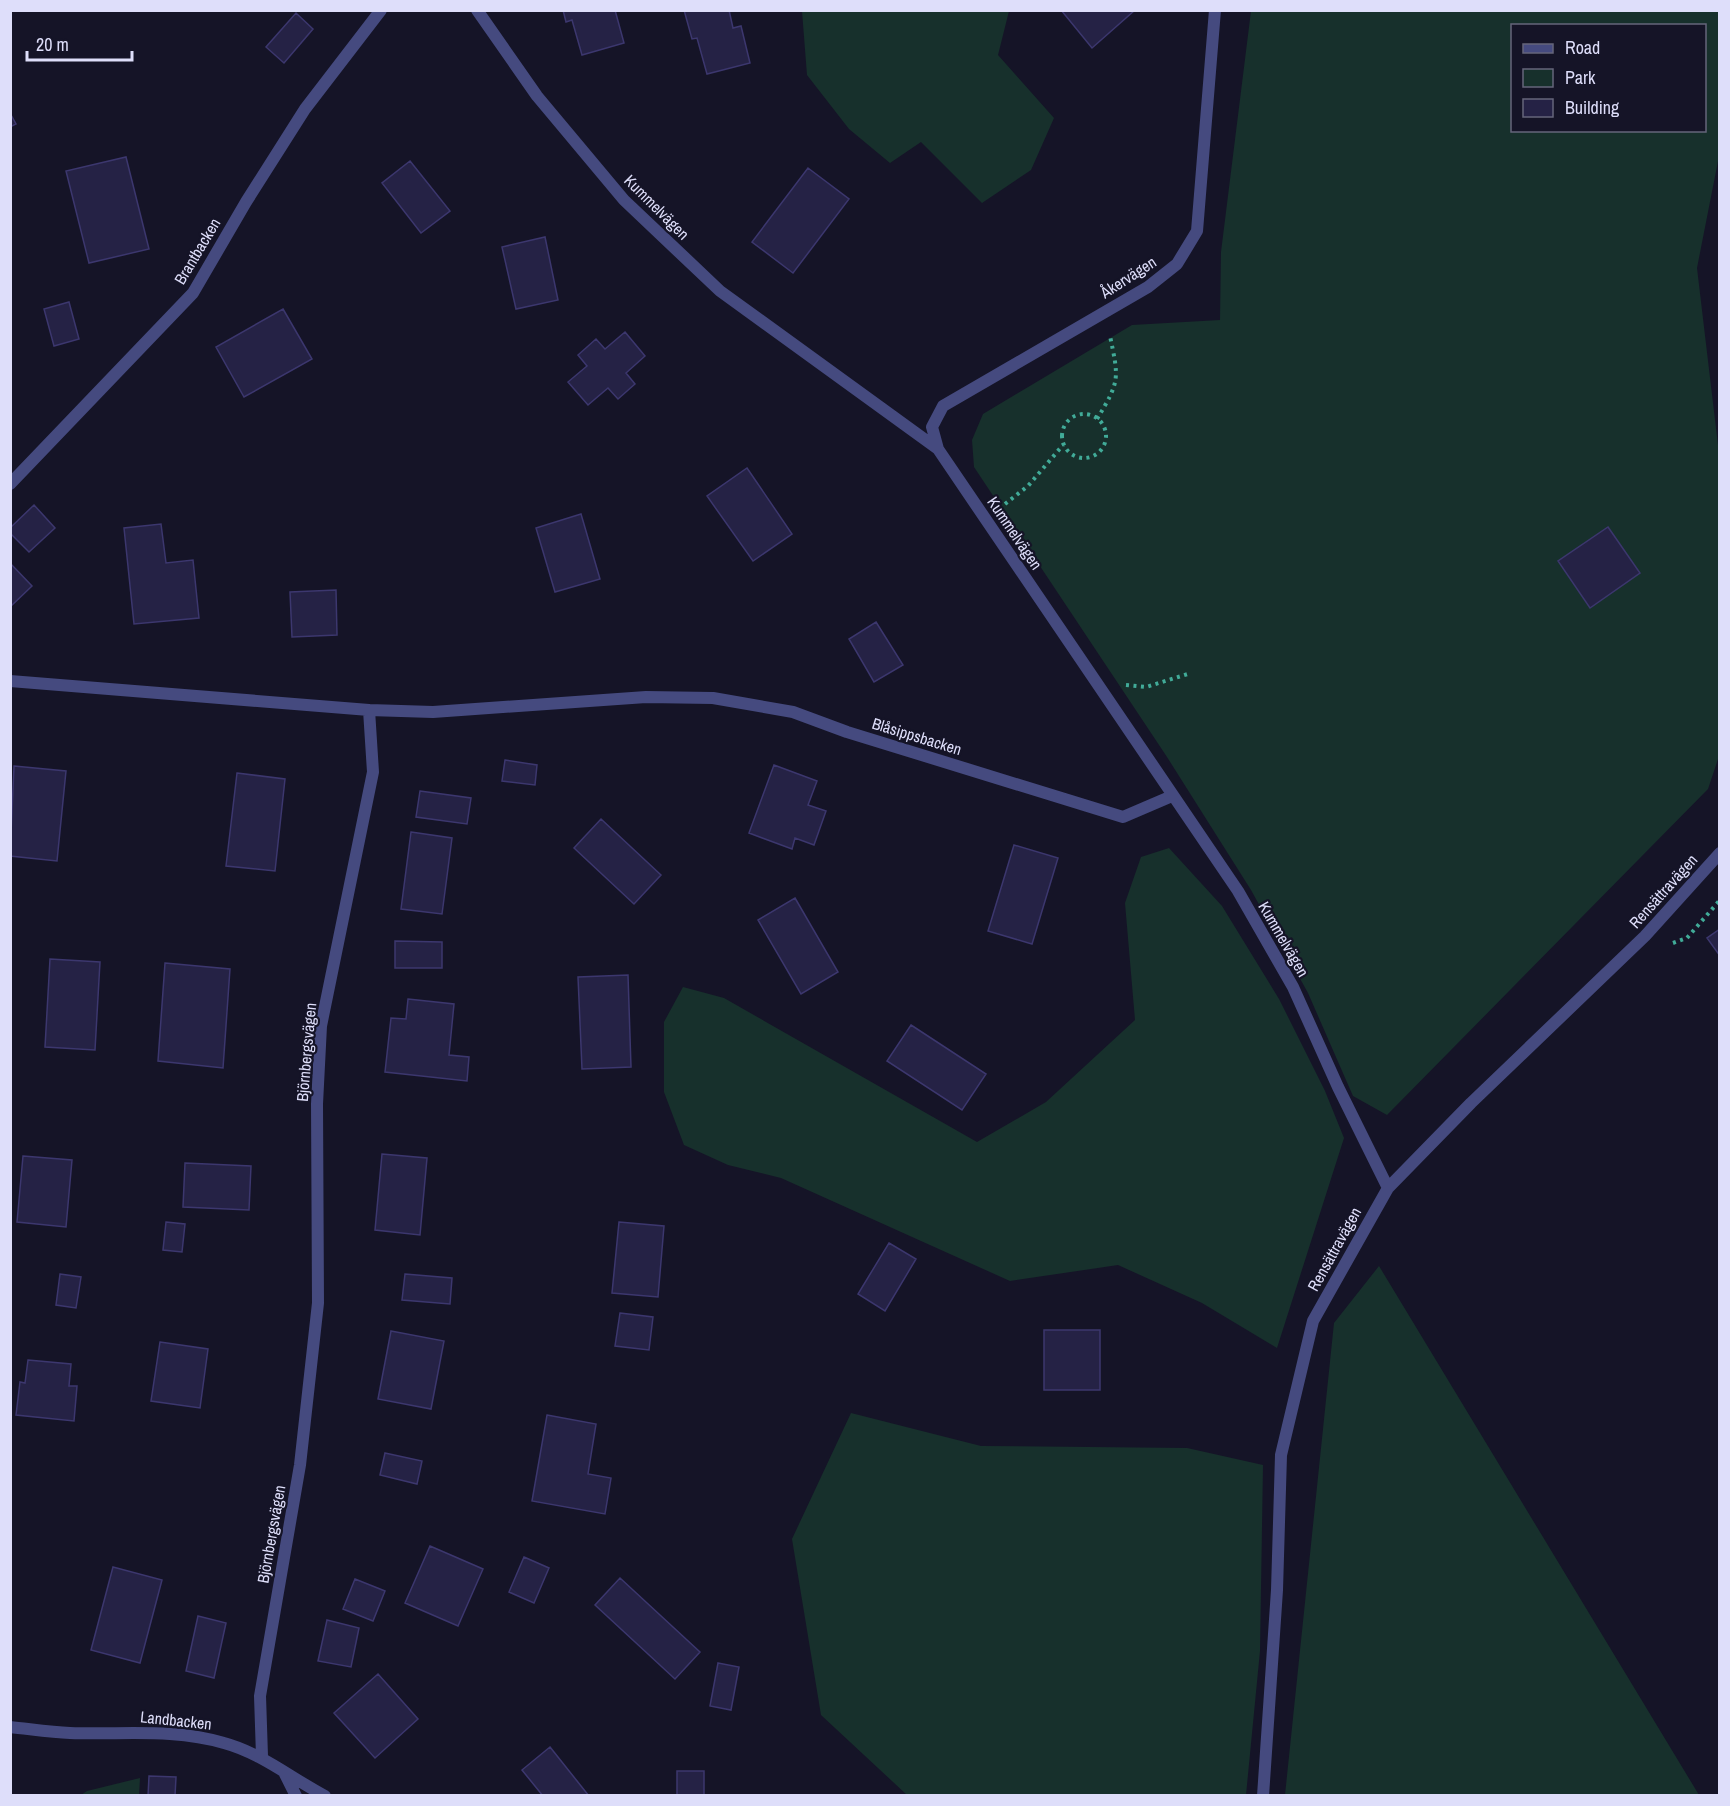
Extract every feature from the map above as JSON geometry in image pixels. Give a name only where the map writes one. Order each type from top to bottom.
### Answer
[{"type":"street","name":"Brantbacken","points":[[10,483],[193,293],[246,202],[305,109],[381,10]]},
{"type":"street","name":"Kummelvägen","points":[[477,10],[537,96],[624,200],[720,291],[938,449],[1238,891],[1293,987],[1338,1087],[1388,1188]]},
{"type":"street","name":"Åkervägen","points":[[938,449],[932,427],[943,406],[1148,287],[1177,264],[1197,231],[1215,10]]},
{"type":"street","points":[[10,681],[369,710]]},
{"type":"street","name":"Blåsippsbacken","points":[[369,710],[433,712],[646,697],[712,698],[793,712],[847,732],[1123,817],[1172,796]]},
{"type":"street","name":"Björnbergsvägen","points":[[262,1756],[260,1696],[300,1465],[318,1303],[317,1104],[321,1026],[373,772],[369,710]]},
{"type":"street","name":"Rensättravägen","points":[[1263,1796],[1277,1590],[1281,1455],[1313,1321],[1388,1188],[1471,1103],[1645,936],[1719,853]]},
{"type":"street","name":"Landbacken","points":[[10,1726],[69,1733],[151,1732],[223,1742],[262,1756],[285,1774],[325,1796]]},
{"type":"street","points":[[285,1774],[296,1796]]},
{"type":"path","points":[[1096,419],[1116,388],[1116,366],[1105,311]]},
{"type":"path","points":[[1083,415],[1096,419],[1105,430],[1104,445],[1100,451],[1088,458],[1080,458],[1068,451],[1063,445],[1062,431],[1070,419],[1083,415]]},
{"type":"path","points":[[986,519],[1028,486],[1063,445]]},
{"type":"path","points":[[1096,683],[1146,687],[1191,673]]},
{"type":"green space","points":[[802,11],[1009,11],[998,55],[1054,118],[1031,170],[982,203],[921,142],[890,163],[849,129],[807,75]]},
{"type":"green space","points":[[1251,11],[1719,11],[1719,156],[1697,268],[1720,462],[1719,756],[1708,789],[1387,1115],[1353,1096],[1308,993],[1251,890],[1167,757],[974,467],[972,440],[983,414],[1132,325],[1220,320],[1221,252]]},
{"type":"green space","points":[[1169,848],[1222,906],[1279,999],[1325,1091],[1344,1138],[1277,1348],[1202,1303],[1118,1265],[1010,1281],[781,1178],[728,1165],[684,1145],[664,1092],[664,1022],[683,987],[724,998],[977,1142],[1046,1102],[1135,1020],[1125,903],[1141,857]]},
{"type":"green space","points":[[1379,1266],[1699,1795],[1285,1795],[1334,1323]]},
{"type":"green space","points":[[851,1413],[981,1446],[1187,1448],[1263,1465],[1260,1651],[1246,1795],[907,1795],[821,1715],[792,1539]]},
{"type":"green space","points":[[140,1778],[139,1795],[81,1795],[87,1791]]},
{"type":"building","points":[[563,10],[615,10],[624,43],[582,55],[572,20],[566,22]]},
{"type":"building","points":[[684,10],[729,10],[733,28],[741,26],[750,63],[707,74],[697,38],[692,39]]},
{"type":"building","points":[[1061,10],[1135,10],[1092,48]]},
{"type":"building","points":[[296,13],[313,29],[284,63],[266,47]]},
{"type":"building","points":[[10,113],[16,124],[10,127]]},
{"type":"building","points":[[126,157],[149,249],[89,263],[66,171]]},
{"type":"building","points":[[410,161],[450,211],[421,233],[382,183]]},
{"type":"building","points":[[808,168],[849,199],[793,273],[752,242]]},
{"type":"building","points":[[545,237],[558,300],[516,309],[502,247]]},
{"type":"building","points":[[69,302],[79,339],[54,346],[44,309]]},
{"type":"building","points":[[283,309],[312,359],[244,397],[216,347]]},
{"type":"building","points":[[625,332],[645,356],[626,373],[635,384],[618,399],[608,388],[588,405],[568,382],[587,366],[578,355],[596,339],[605,349]]},
{"type":"building","points":[[747,468],[792,534],[753,561],[707,496]]},
{"type":"building","points":[[34,505],[55,528],[29,552],[10,533],[10,528]]},
{"type":"building","points":[[581,514],[600,579],[555,592],[536,528]]},
{"type":"building","points":[[161,524],[166,563],[193,560],[199,618],[134,624],[124,528]]},
{"type":"building","points":[[1608,527],[1640,573],[1590,608],[1558,561]]},
{"type":"building","points":[[10,563],[32,586],[10,607]]},
{"type":"building","points":[[336,590],[337,635],[292,637],[290,592]]},
{"type":"building","points":[[876,622],[903,665],[874,682],[849,639]]},
{"type":"building","points":[[505,760],[537,765],[535,785],[502,781]]},
{"type":"building","points":[[774,765],[817,781],[808,805],[826,811],[814,845],[795,838],[792,849],[749,833]]},
{"type":"building","points":[[14,766],[66,771],[57,861],[10,856]]},
{"type":"building","points":[[237,773],[285,779],[275,871],[226,866]]},
{"type":"building","points":[[420,791],[471,798],[467,824],[416,817]]},
{"type":"building","points":[[601,819],[661,875],[634,904],[574,848]]},
{"type":"building","points":[[411,832],[452,838],[442,914],[401,909]]},
{"type":"building","points":[[1014,845],[1058,858],[1032,944],[988,931]]},
{"type":"building","points":[[795,898],[838,972],[801,994],[758,920]]},
{"type":"building","points":[[1720,929],[1720,956],[1707,938]]},
{"type":"building","points":[[395,941],[442,942],[442,968],[395,968]]},
{"type":"building","points":[[50,959],[100,962],[95,1050],[45,1047]]},
{"type":"building","points":[[165,963],[230,969],[223,1068],[158,1061]]},
{"type":"building","points":[[628,975],[631,1067],[582,1069],[578,977]]},
{"type":"building","points":[[408,999],[454,1004],[449,1055],[469,1057],[467,1081],[385,1072],[391,1018],[406,1019]]},
{"type":"building","points":[[911,1025],[986,1074],[962,1110],[887,1061]]},
{"type":"building","points":[[382,1154],[427,1158],[420,1235],[375,1230]]},
{"type":"building","points":[[23,1156],[72,1160],[66,1227],[17,1222]]},
{"type":"building","points":[[185,1163],[251,1166],[249,1210],[183,1207]]},
{"type":"building","points":[[166,1222],[185,1224],[182,1252],[163,1250]]},
{"type":"building","points":[[619,1222],[664,1226],[658,1297],[612,1293]]},
{"type":"building","points":[[889,1243],[916,1259],[885,1311],[858,1294]]},
{"type":"building","points":[[60,1274],[81,1277],[76,1308],[56,1305]]},
{"type":"building","points":[[405,1274],[452,1278],[450,1304],[402,1300]]},
{"type":"building","points":[[620,1313],[653,1317],[649,1350],[615,1346]]},
{"type":"building","points":[[1044,1330],[1100,1330],[1100,1390],[1044,1390]]},
{"type":"building","points":[[391,1331],[444,1341],[431,1409],[378,1399]]},
{"type":"building","points":[[160,1342],[208,1349],[200,1408],[151,1401]]},
{"type":"building","points":[[28,1360],[71,1364],[69,1386],[77,1386],[74,1421],[16,1415],[20,1382],[25,1383]]},
{"type":"building","points":[[547,1415],[596,1424],[588,1474],[611,1478],[605,1514],[532,1501]]},
{"type":"building","points":[[385,1453],[422,1461],[417,1484],[380,1475]]},
{"type":"building","points":[[430,1546],[483,1569],[458,1626],[405,1603]]},
{"type":"building","points":[[524,1557],[549,1568],[534,1603],[509,1592]]},
{"type":"building","points":[[113,1567],[162,1580],[140,1663],[91,1650]]},
{"type":"building","points":[[620,1578],[700,1652],[675,1679],[595,1605]]},
{"type":"building","points":[[355,1579],[385,1591],[373,1621],[343,1609]]},
{"type":"building","points":[[198,1616],[226,1623],[214,1678],[186,1671]]},
{"type":"building","points":[[327,1620],[359,1628],[351,1667],[318,1661]]},
{"type":"building","points":[[718,1663],[739,1667],[731,1710],[710,1706]]},
{"type":"building","points":[[378,1674],[418,1719],[375,1758],[334,1713]]},
{"type":"building","points":[[550,1747],[589,1796],[543,1796],[522,1770]]},
{"type":"building","points":[[677,1771],[704,1771],[704,1796],[677,1796]]},
{"type":"building","points":[[149,1776],[176,1777],[175,1796],[148,1796]]}]
